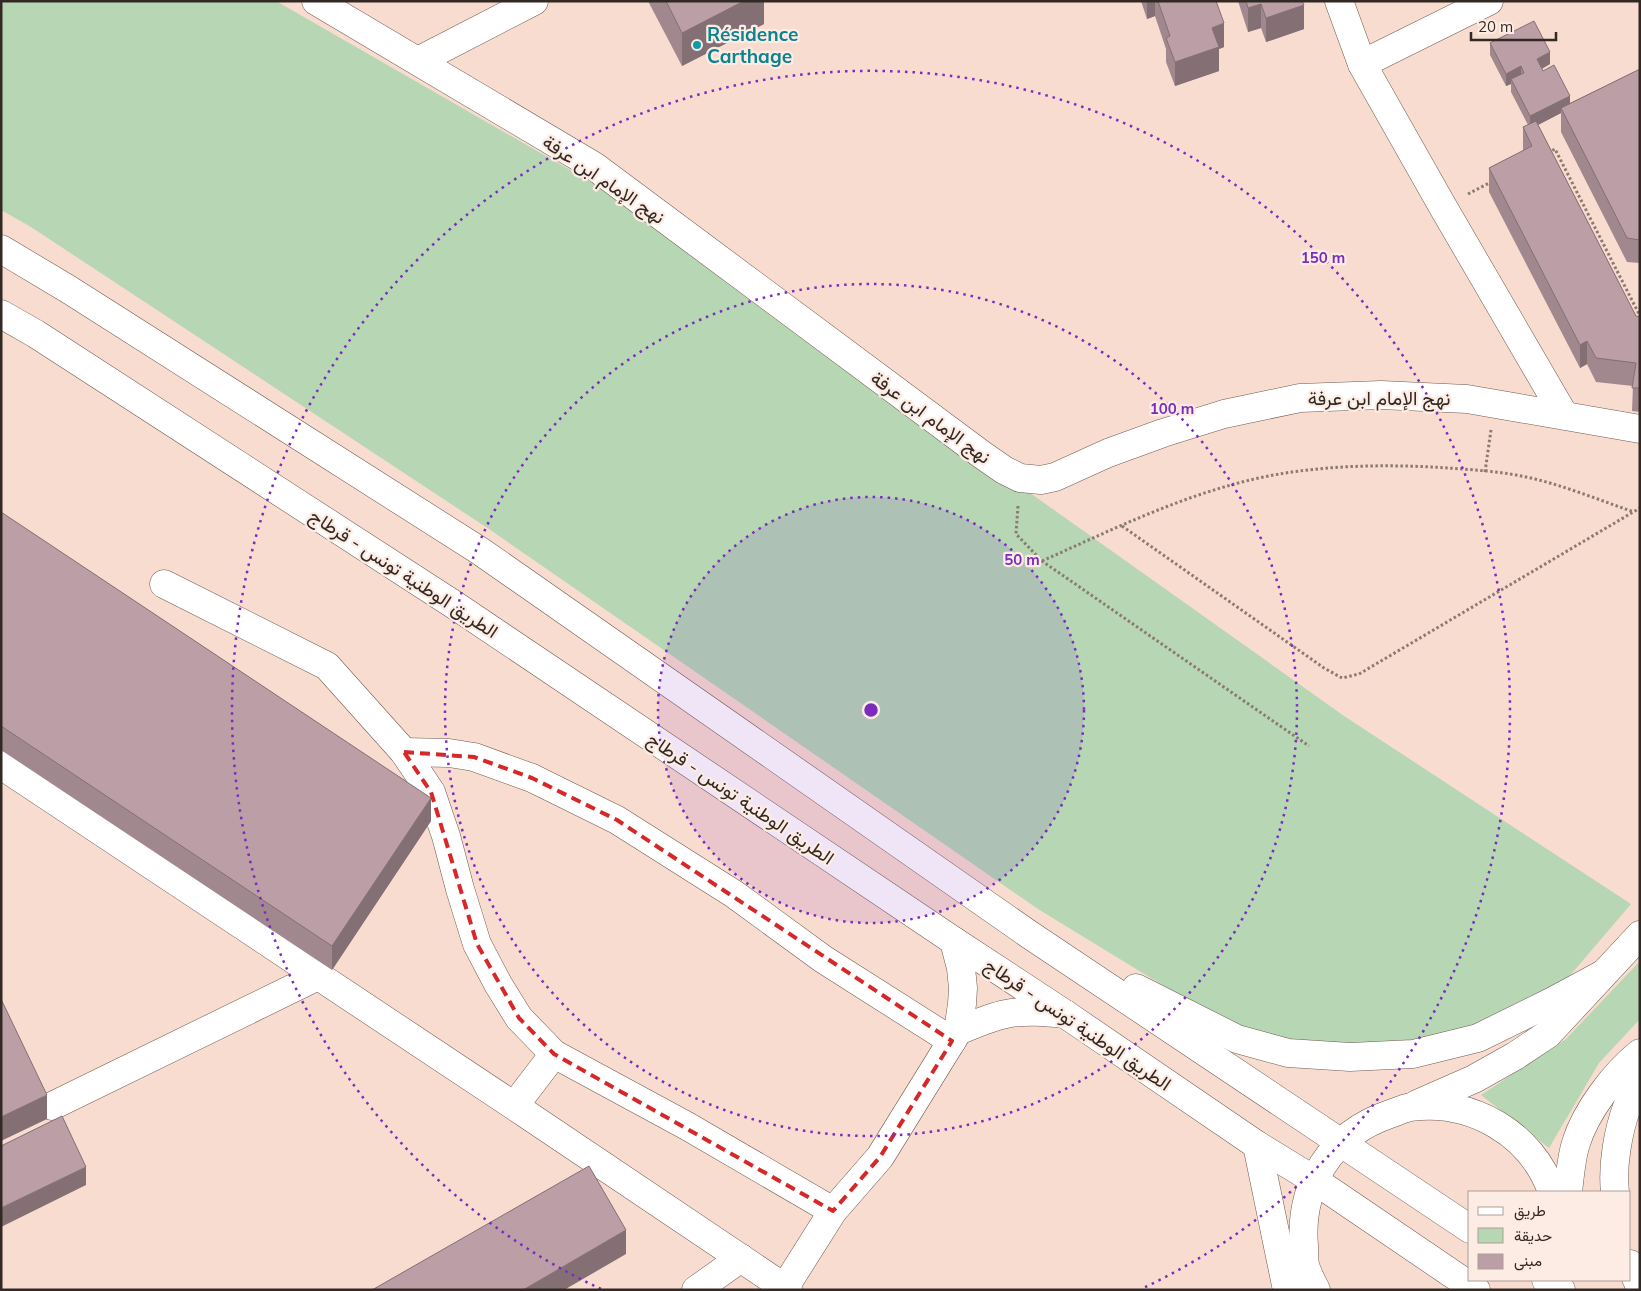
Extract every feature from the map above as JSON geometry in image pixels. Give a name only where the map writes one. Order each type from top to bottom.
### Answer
[{"type":"main road","name":"نهج الإمام ابن عرفة","points":[[316,1],[594,166],[981,454],[1004,470],[1020,478],[1041,480],[1054,477],[1108,453],[1163,433],[1224,414],[1300,398],[1381,394],[1467,398],[1640,429]]},
{"type":"main road","points":[[418,61],[534,1]]},
{"type":"main road","points":[[1340,1],[1362,64],[1443,208],[1564,415]]},
{"type":"main road","points":[[1362,64],[1489,1]]},
{"type":"main road","points":[[1,249],[68,289],[480,551],[1030,935],[1468,1228]]},
{"type":"main road","name":"الطريق الوطنية تونس - قرطاج","points":[[1,314],[36,334],[453,604],[1257,1145],[1314,1180],[1476,1290]]},
{"type":"main road","points":[[164,584],[327,666],[404,752],[431,792],[446,836],[477,944],[519,1018],[554,1054],[687,1126],[834,1211]]},
{"type":"main road","points":[[404,752],[449,753],[474,758],[532,778],[618,820],[734,894],[823,959],[955,1036]]},
{"type":"main road","points":[[1,764],[515,1105],[786,1289],[834,1211],[880,1157],[955,1036],[962,1004],[962,988],[961,968],[954,941]]},
{"type":"main road","points":[[1030,935],[1237,1039],[1288,1053],[1350,1057],[1413,1054],[1478,1038],[1553,1002],[1603,974]]},
{"type":"main road","points":[[1287,1290],[1306,1203],[1314,1180],[1325,1160],[1340,1142],[1373,1120],[1410,1107],[1482,1074],[1515,1056],[1548,1034],[1640,935]]},
{"type":"main road","points":[[52,1106],[318,976]]},
{"type":"main road","points":[[955,1036],[1005,1014],[1038,1011],[1065,1014]]},
{"type":"main road","points":[[1568,1191],[1576,1143],[1586,1120],[1600,1096],[1640,1053]]},
{"type":"main road","points":[[515,1105],[554,1054]]},
{"type":"main road","points":[[1615,1191],[1619,1135],[1627,1106],[1640,1082]]},
{"type":"main road","points":[[1410,1107],[1443,1106],[1475,1113],[1504,1128],[1529,1150],[1547,1177],[1552,1191]]},
{"type":"main road","points":[[1257,1145],[1287,1290]]},
{"type":"main road","points":[[1302,1226],[1305,1265],[1316,1290]]},
{"type":"main road","points":[[696,1290],[741,1258]]},
{"type":"main road","points":[[1631,1266],[1640,1287]]},
{"type":"path","points":[[1547,154],[1555,149],[1640,316]]},
{"type":"path","points":[[1443,208],[1495,181]]},
{"type":"path","points":[[1485,472],[1494,403]]},
{"type":"path","points":[[1042,561],[1184,500],[1242,482],[1313,469],[1381,465],[1464,469],[1525,477],[1634,512]]},
{"type":"path","points":[[1020,478],[1016,534],[1042,561],[1309,746]]},
{"type":"path","points":[[1122,526],[1324,668],[1342,678],[1359,674],[1640,508]]},
{"type":"highlighted area","points":[[404,752],[474,757],[532,778],[617,820],[952,1041],[880,1157],[833,1211],[554,1054],[519,1018],[477,944],[431,792]]},
{"type":"green space","points":[[1,1],[276,1],[598,186],[1344,716],[1631,904],[1561,986],[1472,1033],[1349,1056],[1236,1030],[1038,909],[489,529],[31,227],[1,210]]},
{"type":"green space","points":[[1640,961],[1640,1019],[1599,1063],[1549,1148],[1481,1095],[1566,1039]]},
{"type":"building","points":[[666,1],[744,1],[682,33]]},
{"type":"building","points":[[1158,1],[1216,1],[1224,23],[1212,28],[1219,47],[1175,62],[1166,38],[1170,36]]},
{"type":"building","points":[[1246,1],[1302,1],[1304,5],[1266,18],[1261,4],[1248,8]]},
{"type":"building","points":[[1534,21],[1550,52],[1537,59],[1543,71],[1554,65],[1570,96],[1530,116],[1511,79],[1524,73],[1521,66],[1506,74],[1490,43]]},
{"type":"building","points":[[1640,69],[1640,240],[1627,238],[1561,108]]},
{"type":"building","points":[[1536,121],[1636,316],[1640,317],[1640,388],[1632,388],[1636,363],[1596,358],[1587,341],[1580,345],[1489,168],[1532,146],[1523,127]]},
{"type":"building","points":[[1,512],[431,798],[332,946],[1,726]]},
{"type":"building","points":[[1,999],[47,1095],[1,1117]]},
{"type":"building","points":[[62,1116],[86,1167],[1,1208],[1,1146]]},
{"type":"building","points":[[589,1166],[626,1230],[523,1290],[372,1290]]},
{"type":"place","name":"Résidence Carthage","points":[[697,45]]}]
